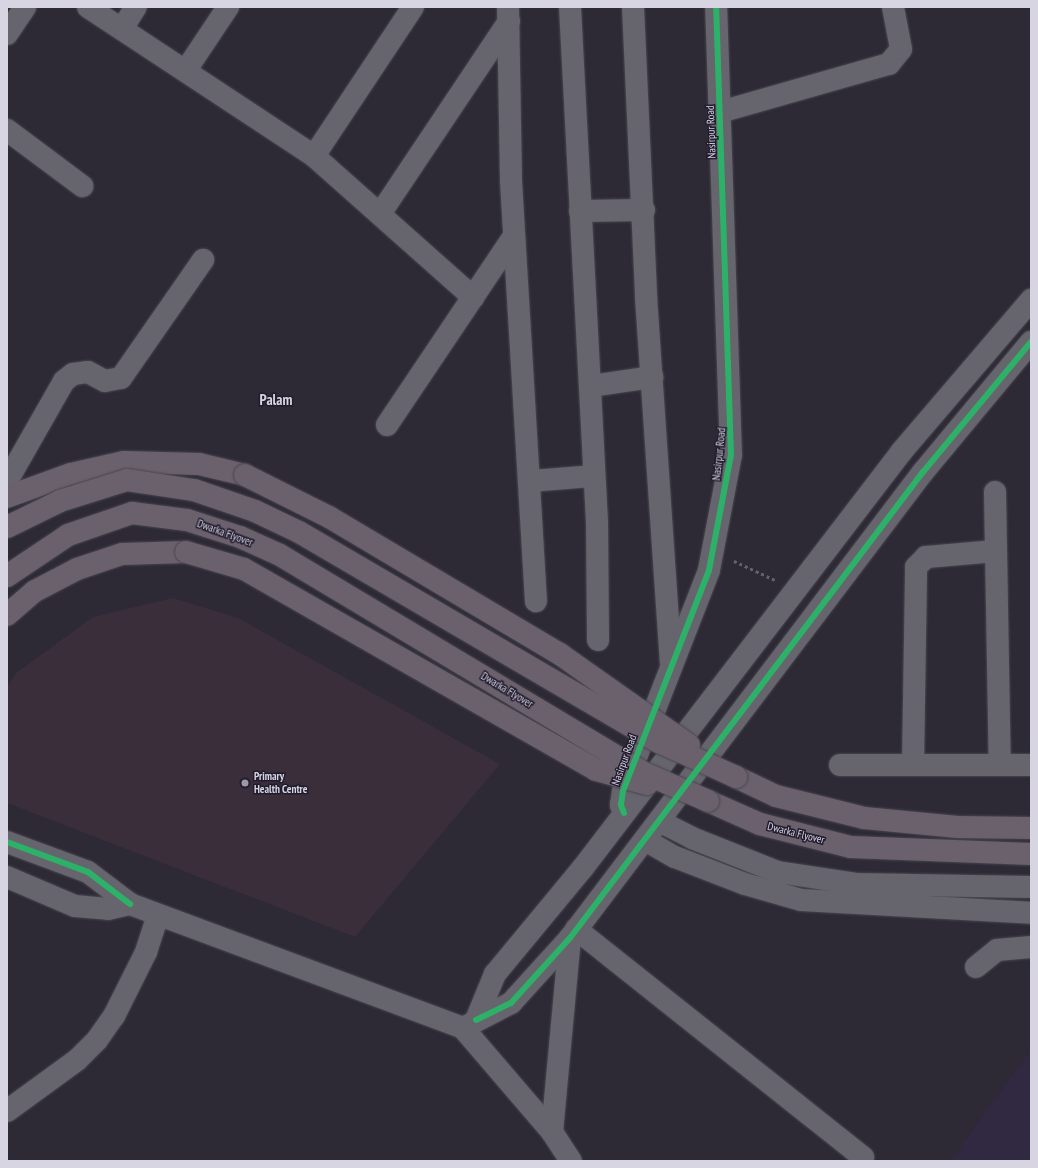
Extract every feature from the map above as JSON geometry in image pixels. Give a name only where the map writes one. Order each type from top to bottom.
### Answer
[{"type":"main road","points":[[7,497],[71,474],[124,462],[199,464],[245,475],[329,517],[560,654],[736,778]]},
{"type":"main road","points":[[7,527],[60,501],[127,480],[194,490],[255,511],[299,532],[659,742],[776,796],[864,818],[958,827],[1031,828]]},
{"type":"main road","name":"Dwarka Flyover","points":[[7,576],[68,536],[132,513],[195,522],[280,556],[644,773],[760,824],[851,848],[1031,854]]},
{"type":"main road","points":[[7,615],[35,591],[77,570],[122,554],[186,552],[244,569],[596,770],[708,802]]},
{"type":"street","points":[[7,34],[25,7]]},
{"type":"street","points":[[88,7],[186,70],[314,156],[473,297]]},
{"type":"street","points":[[122,29],[136,7]]},
{"type":"street","points":[[186,70],[228,7]]},
{"type":"street","points":[[314,156],[413,7]]},
{"type":"street","points":[[570,7],[580,211],[591,386],[598,640]]},
{"type":"street","points":[[632,7],[652,377],[672,664]]},
{"type":"street","name":"Nasirpur Road","points":[[624,813],[621,805],[623,791],[714,552],[731,455],[732,414],[716,7]]},
{"type":"street","points":[[720,112],[889,64],[901,50],[893,7]]},
{"type":"street","points":[[380,214],[509,14]]},
{"type":"street","points":[[509,14],[514,236],[531,481],[536,601]]},
{"type":"street","points":[[7,130],[82,186]]},
{"type":"street","points":[[580,211],[644,210]]},
{"type":"street","points":[[387,426],[514,236]]},
{"type":"street","points":[[7,481],[64,381],[73,374],[88,372],[105,381],[121,378],[203,260]]},
{"type":"street","points":[[469,1024],[495,974],[624,813],[902,451],[1031,300]]},
{"type":"street","points":[[469,1024],[511,1003],[573,933],[923,472],[1031,342]]},
{"type":"street","points":[[974,366],[998,382]]},
{"type":"street","points":[[591,386],[652,377]]},
{"type":"street","points":[[531,481],[593,476]]},
{"type":"street","points":[[995,492],[1000,765]]},
{"type":"street","points":[[913,766],[916,567],[926,557],[996,551]]},
{"type":"street","points":[[840,765],[1031,766]]},
{"type":"street","points":[[659,821],[692,838],[778,872],[856,884],[1031,887]]},
{"type":"street","points":[[644,840],[675,857],[744,884],[801,900],[1031,913]]},
{"type":"street","points":[[7,842],[88,872],[130,904],[469,1024],[552,1132],[571,1161]]},
{"type":"street","points":[[7,877],[75,906],[108,909],[130,904]]},
{"type":"street","points":[[7,1111],[77,1060],[97,1040],[114,1016],[146,952],[158,915]]},
{"type":"street","points":[[552,1132],[573,933]]},
{"type":"street","points":[[573,933],[863,1157]]},
{"type":"street","points":[[976,967],[997,950],[1031,947]]},
{"type":"path","points":[[714,552],[796,590]]},
{"type":"shaded area","name":"Primary Health Centre","points":[[173,598],[238,618],[500,764],[355,937],[7,803],[7,687],[16,673],[93,617]]},
{"type":"shaded area","points":[[1031,1050],[1031,1161],[951,1161],[971,1132]]},
{"type":"cycle path","points":[[624,813],[621,805],[623,791],[709,570],[731,455],[716,7]]},
{"type":"cycle path","points":[[476,1020],[511,1003],[570,938],[923,472],[1031,342]]},
{"type":"cycle path","points":[[7,842],[88,872],[130,904]]},
{"type":"place","name":"Primary Health Centre","points":[[245,783]]},
{"type":"district","name":"Palam","points":[[276,400]]}]
